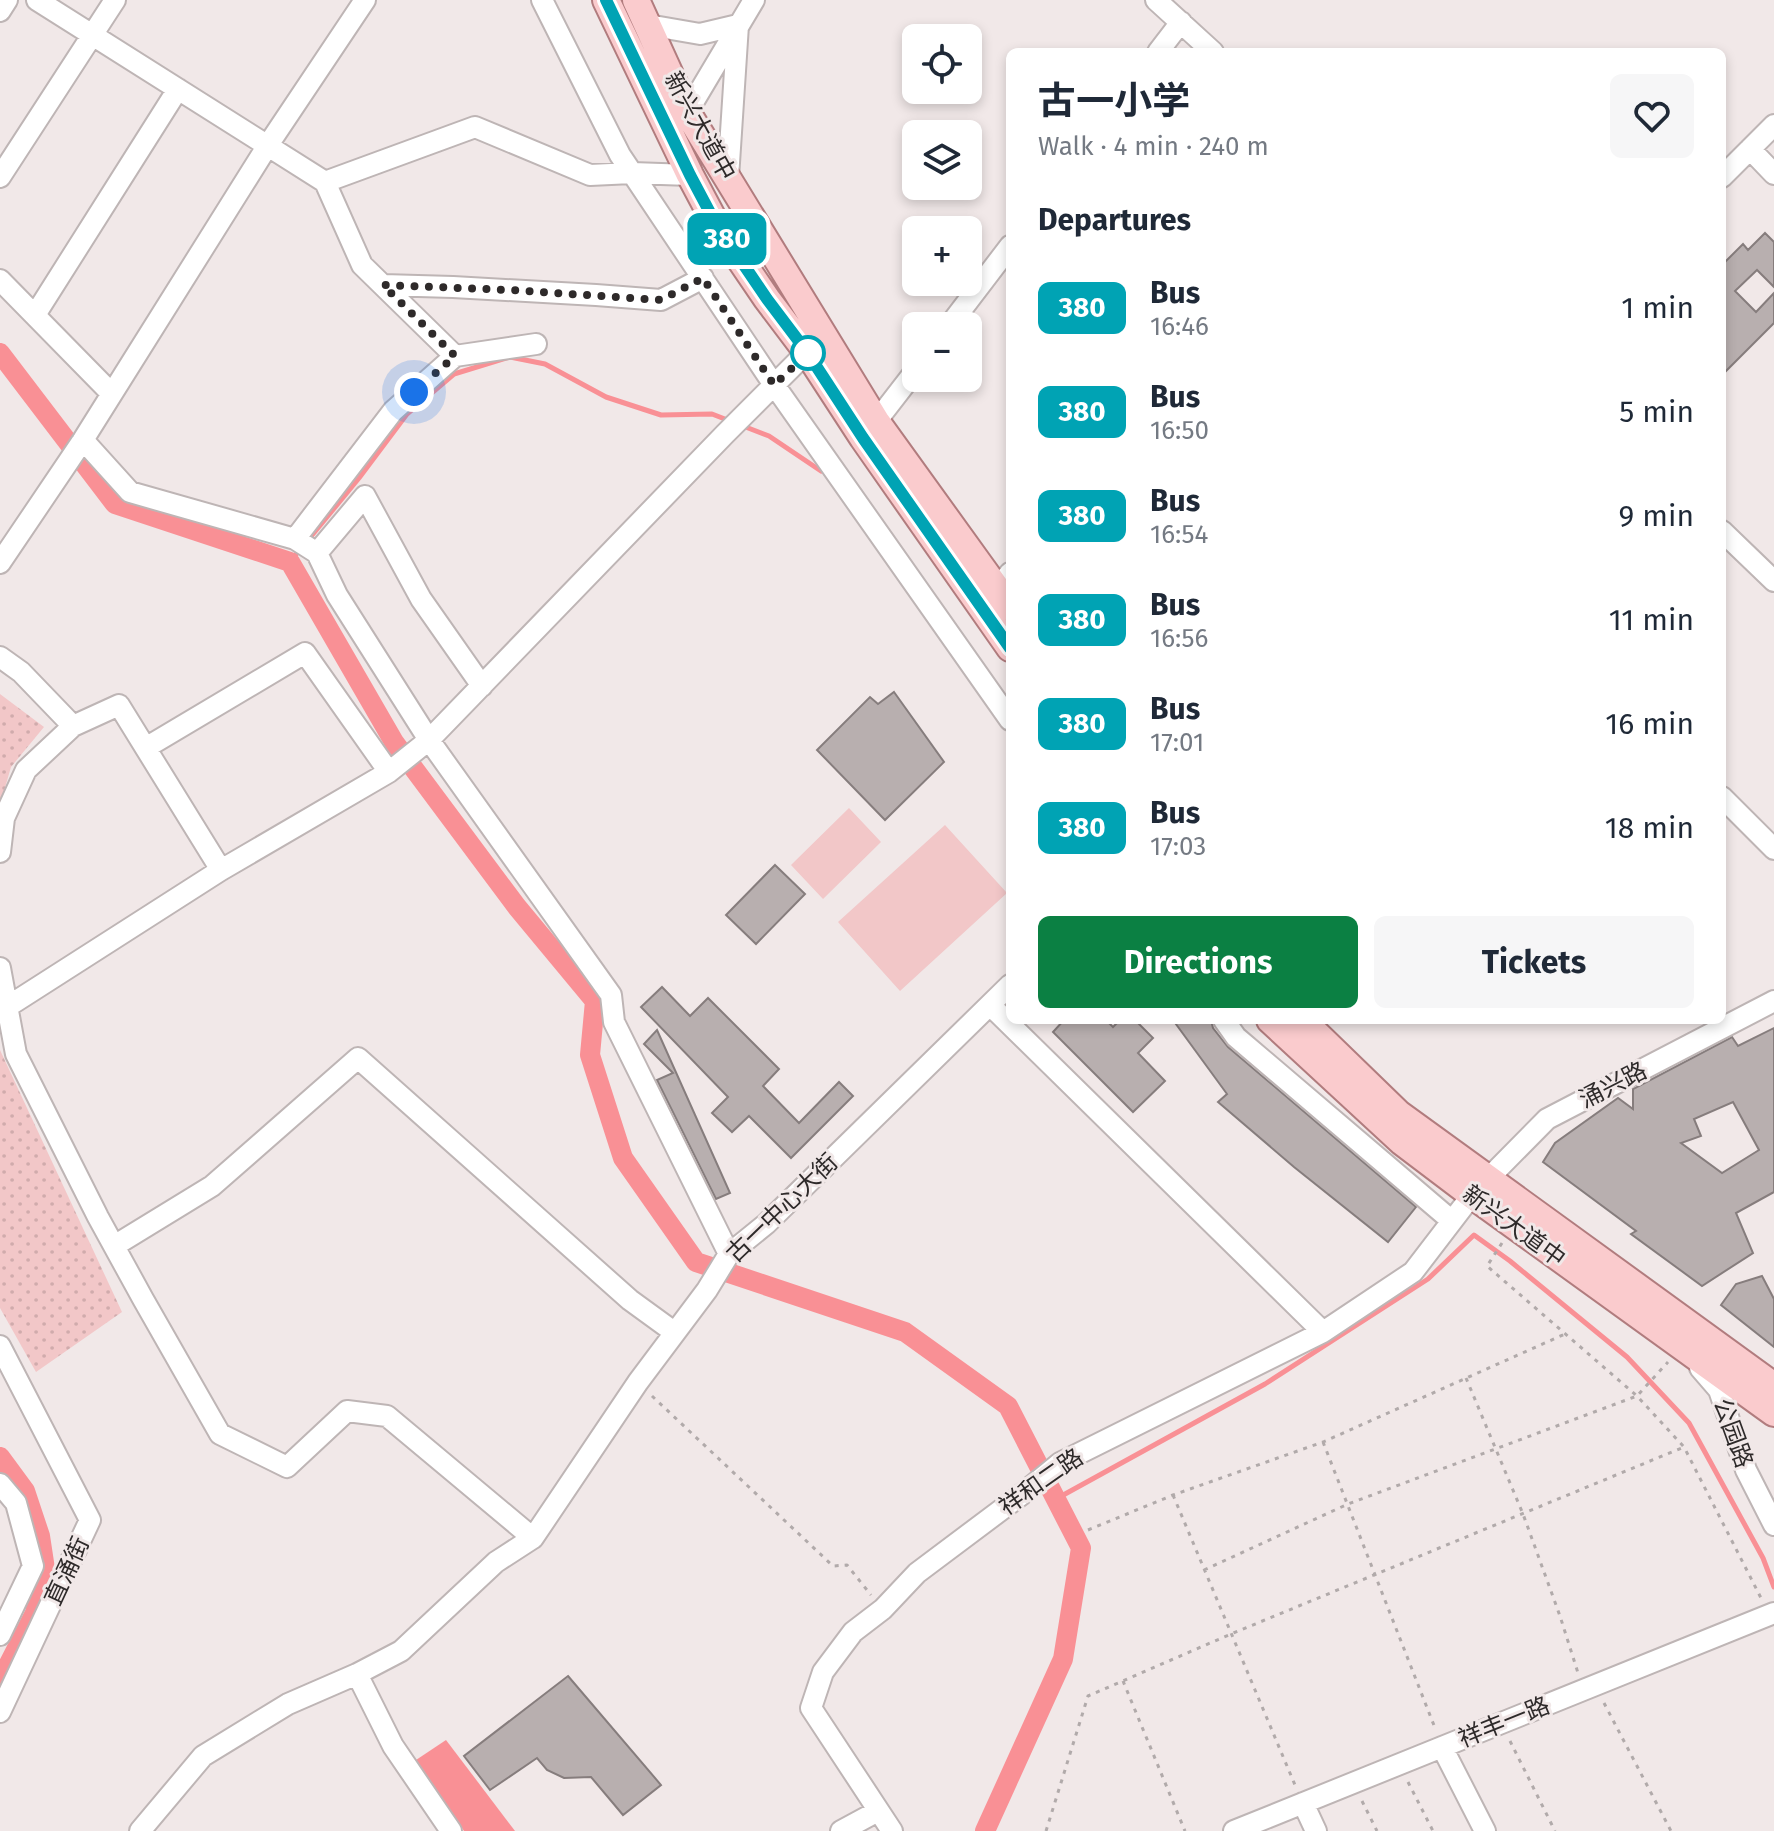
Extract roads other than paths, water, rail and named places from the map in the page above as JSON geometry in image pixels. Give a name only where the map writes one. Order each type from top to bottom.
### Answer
[{"type":"main road","name":"新兴大道中","points":[[606,0],[716,224],[807,352],[1000,594],[1006,626]]},
{"type":"main road","name":"新兴大道中","points":[[636,0],[687,112],[728,178],[870,430]]},
{"type":"main road","name":"新兴大道中","points":[[1274,1024],[1402,1142],[1480,1187],[1774,1386]]},
{"type":"main road","name":"新兴大道中","points":[[1306,1024],[1480,1187],[1513,1225],[1774,1413]]},
{"type":"street","points":[[0,11],[7,0]]},
{"type":"street","points":[[37,0],[325,182],[362,265],[455,356]]},
{"type":"street","points":[[0,177],[115,0]]},
{"type":"street","points":[[0,563],[83,440],[268,145],[365,0]]},
{"type":"street","points":[[542,0],[620,155],[774,385],[1006,714]]},
{"type":"street","points":[[672,138],[754,0]]},
{"type":"street","points":[[1156,0],[1209,48]]},
{"type":"street","points":[[1161,48],[1181,22]]},
{"type":"street","points":[[648,25],[700,34],[738,25]]},
{"type":"street","points":[[728,178],[738,25]]},
{"type":"street","points":[[35,315],[178,89]]},
{"type":"street","points":[[1726,173],[1774,125]]},
{"type":"street","points":[[325,182],[475,127],[590,175],[690,175]]},
{"type":"street","points":[[1750,149],[1774,174]]},
{"type":"street","points":[[960,312],[1006,251]]},
{"type":"street","points":[[383,285],[661,300],[703,278]]},
{"type":"street","points":[[0,280],[111,393]]},
{"type":"street","points":[[295,539],[393,411],[455,356],[536,344]]},
{"type":"street","points":[[7,1007],[221,870],[389,772],[429,740],[807,352]]},
{"type":"street","points":[[870,430],[902,388]]},
{"type":"street","points":[[83,440],[130,492],[295,539],[317,553],[337,595],[429,740],[611,995],[614,1022],[729,1254]]},
{"type":"street","points":[[317,553],[365,496],[421,599],[482,686]]},
{"type":"street","points":[[1726,535],[1774,581]]},
{"type":"street","points":[[147,747],[305,653],[389,772]]},
{"type":"street","points":[[0,657],[21,672],[73,726]]},
{"type":"street","points":[[0,852],[4,818],[26,770],[73,726],[119,705],[221,870]]},
{"type":"street","points":[[1726,801],[1774,849]]},
{"type":"street","points":[[0,968],[16,1054],[114,1246],[220,1434],[287,1467],[347,1411],[387,1416],[533,1538],[496,1562],[401,1651],[288,1704],[203,1756],[140,1831]]},
{"type":"street","name":"古一中心大街","points":[[533,1538],[729,1254],[766,1224],[1006,989]]},
{"type":"street","name":"涌兴路","points":[[1726,1020],[1774,1001]]},
{"type":"street","points":[[990,1005],[1006,1021]]},
{"type":"street","points":[[1009,1024],[1323,1332]]},
{"type":"street","points":[[1227,1024],[1236,1037],[1452,1221]]},
{"type":"street","name":"涌兴路","points":[[1480,1187],[1547,1119],[1710,1026]]},
{"type":"street","points":[[114,1246],[212,1186],[358,1058],[630,1300],[674,1332]]},
{"type":"street","name":"祥和二路","points":[[892,1831],[811,1708],[823,1672],[853,1632],[883,1609],[917,1573],[1060,1463],[1323,1332],[1413,1272],[1480,1187]]},
{"type":"street","name":"直涌街","points":[[0,1346],[90,1520],[0,1712]]},
{"type":"street","name":"公园路","points":[[1682,1347],[1719,1390],[1746,1470],[1774,1525]]},
{"type":"street","points":[[0,1484],[16,1503],[33,1566],[0,1635]]},
{"type":"street","name":"祥丰一路","points":[[1234,1831],[1772,1614]]},
{"type":"street","points":[[357,1674],[393,1746],[451,1831]]},
{"type":"street","points":[[1442,1747],[1485,1831]]},
{"type":"street","points":[[1303,1803],[1316,1831]]},
{"type":"street","points":[[841,1831],[878,1811]]},
{"type":"waterway","points":[[0,353],[115,504],[290,562],[394,742],[517,907],[595,1001],[590,1055],[623,1158],[696,1262],[905,1332],[1008,1406],[1081,1548],[1063,1659],[985,1831]]},
{"type":"waterway","points":[[308,540],[407,414],[454,374],[510,357],[545,364],[606,397],[661,415],[712,414],[730,421]]},
{"type":"waterway","points":[[743,426],[769,436],[821,471]]},
{"type":"waterway","points":[[290,562],[301,548]]},
{"type":"waterway","points":[[1056,1499],[1265,1384],[1428,1279],[1474,1235],[1627,1357],[1689,1423],[1763,1558],[1774,1587]]},
{"type":"waterway","points":[[0,1457],[25,1491],[40,1536],[45,1569],[35,1613],[0,1681]]}]
